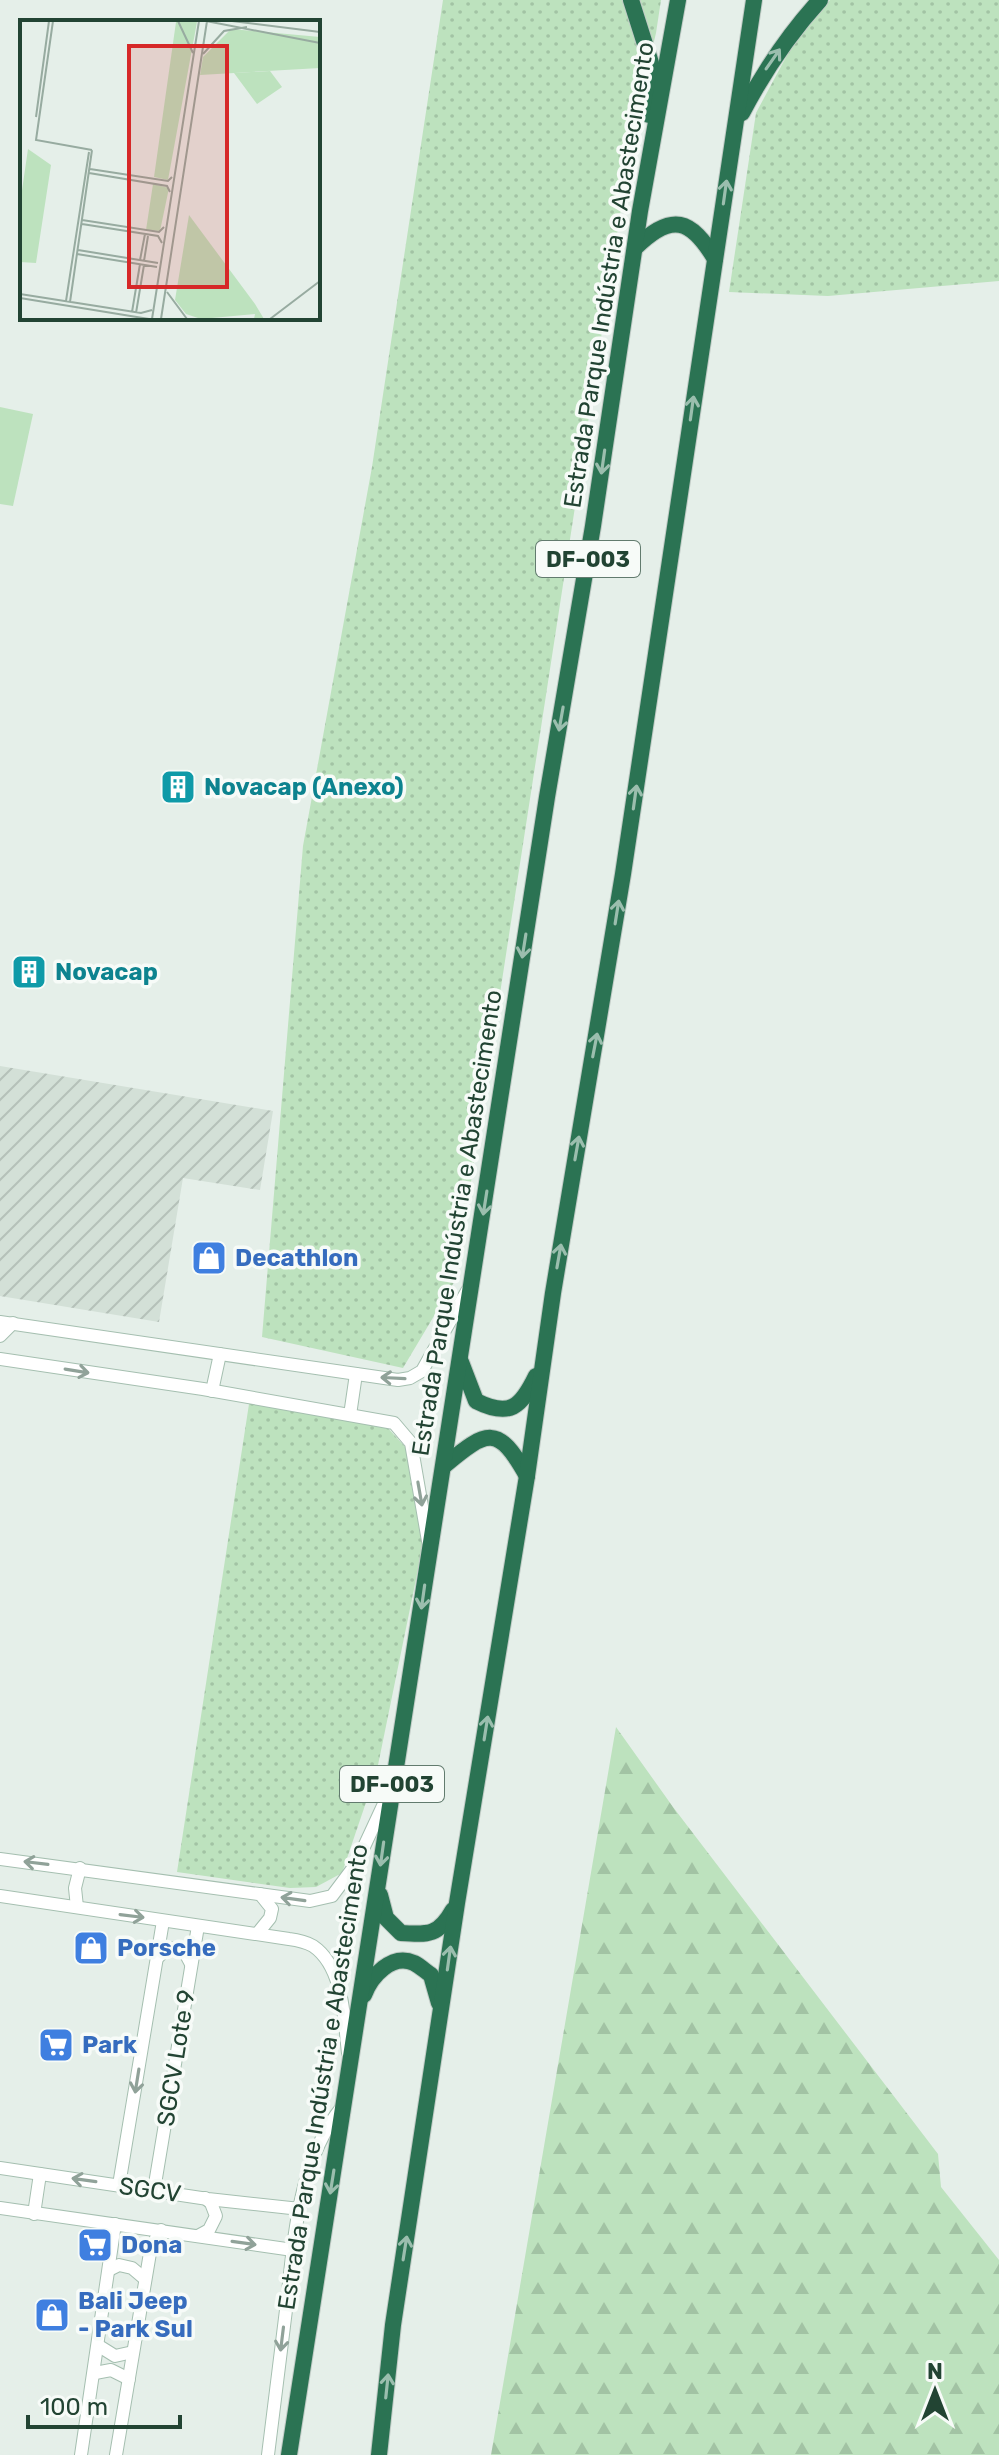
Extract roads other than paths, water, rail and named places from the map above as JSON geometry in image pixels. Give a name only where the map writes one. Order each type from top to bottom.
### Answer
[{"type":"highway","points":[[631,0],[651,63],[640,211]]},
{"type":"highway","name":"Estrada Parque Indústria e Abastecimento","points":[[289,2455],[547,797],[586,569],[640,211],[678,0]]},
{"type":"highway","name":"DF-003","points":[[381,2452],[393,2325],[457,1903],[623,874],[754,0]]},
{"type":"highway","points":[[735,125],[767,66],[794,28],[820,0]]},
{"type":"highway","points":[[636,247],[650,234],[675,224],[690,227],[701,236],[715,259]]},
{"type":"highway","points":[[460,1361],[476,1401],[500,1410],[512,1408],[525,1398],[542,1363]]},
{"type":"highway","points":[[445,1465],[478,1439],[492,1437],[504,1441],[513,1451],[527,1476]]},
{"type":"highway","points":[[378,1886],[386,1918],[401,1933],[425,1935],[444,1926],[457,1903]]},
{"type":"highway","points":[[359,2008],[368,1985],[377,1973],[390,1963],[411,1961],[431,1975],[441,2013]]},
{"type":"street","points":[[0,1336],[6,1322],[398,1380],[422,1371],[473,1281]]},
{"type":"street","points":[[212,1391],[220,1354]]},
{"type":"street","points":[[2,1356],[394,1423],[411,1443],[430,1549]]},
{"type":"street","points":[[350,1415],[356,1374]]},
{"type":"street","points":[[0,1859],[310,1901],[332,1896],[356,1864],[391,1789]]},
{"type":"street","points":[[77,1907],[75,1888],[80,1868]]},
{"type":"street","points":[[257,1934],[270,1918],[272,1909],[260,1894]]},
{"type":"street","points":[[0,1896],[289,1939],[313,1946],[331,1967],[343,2016],[350,2068]]},
{"type":"street","name":"SGCV Lote 9","points":[[119,2185],[163,1921]]},
{"type":"street","name":"SGCV Lote 9","points":[[154,2190],[198,1926]]},
{"type":"street","points":[[157,1958],[168,1948],[183,1949],[191,1964]]},
{"type":"street","points":[[268,2455],[300,2209],[311,2161],[327,2125],[344,2105]]},
{"type":"street","name":"SGCV","points":[[0,2168],[300,2209]]},
{"type":"street","points":[[34,2214],[40,2174]]},
{"type":"street","points":[[198,2236],[209,2230],[216,2216],[211,2203],[205,2198]]},
{"type":"street","name":"SGCV","points":[[0,2208],[293,2250]]},
{"type":"street","points":[[81,2455],[115,2224]]},
{"type":"street","points":[[116,2455],[151,2247],[161,2230]]},
{"type":"street","points":[[109,2270],[119,2265],[132,2268],[145,2279]]},
{"type":"street","points":[[99,2346],[115,2356],[133,2352]]},
{"type":"street","points":[[95,2373],[111,2370],[129,2379]]},
{"type":"place","name":"Novacap (Anexo)","points":[[178,787]]},
{"type":"place","name":"Novacap","points":[[29,972]]},
{"type":"place","name":"Decathlon","points":[[209,1258]]},
{"type":"place","name":"Porsche","points":[[91,1948]]},
{"type":"place","name":"Park","points":[[56,2045]]},
{"type":"place","name":"Dona","points":[[95,2245]]},
{"type":"place","name":"Bali Jeep - Park Sul","points":[[52,2315]]}]
